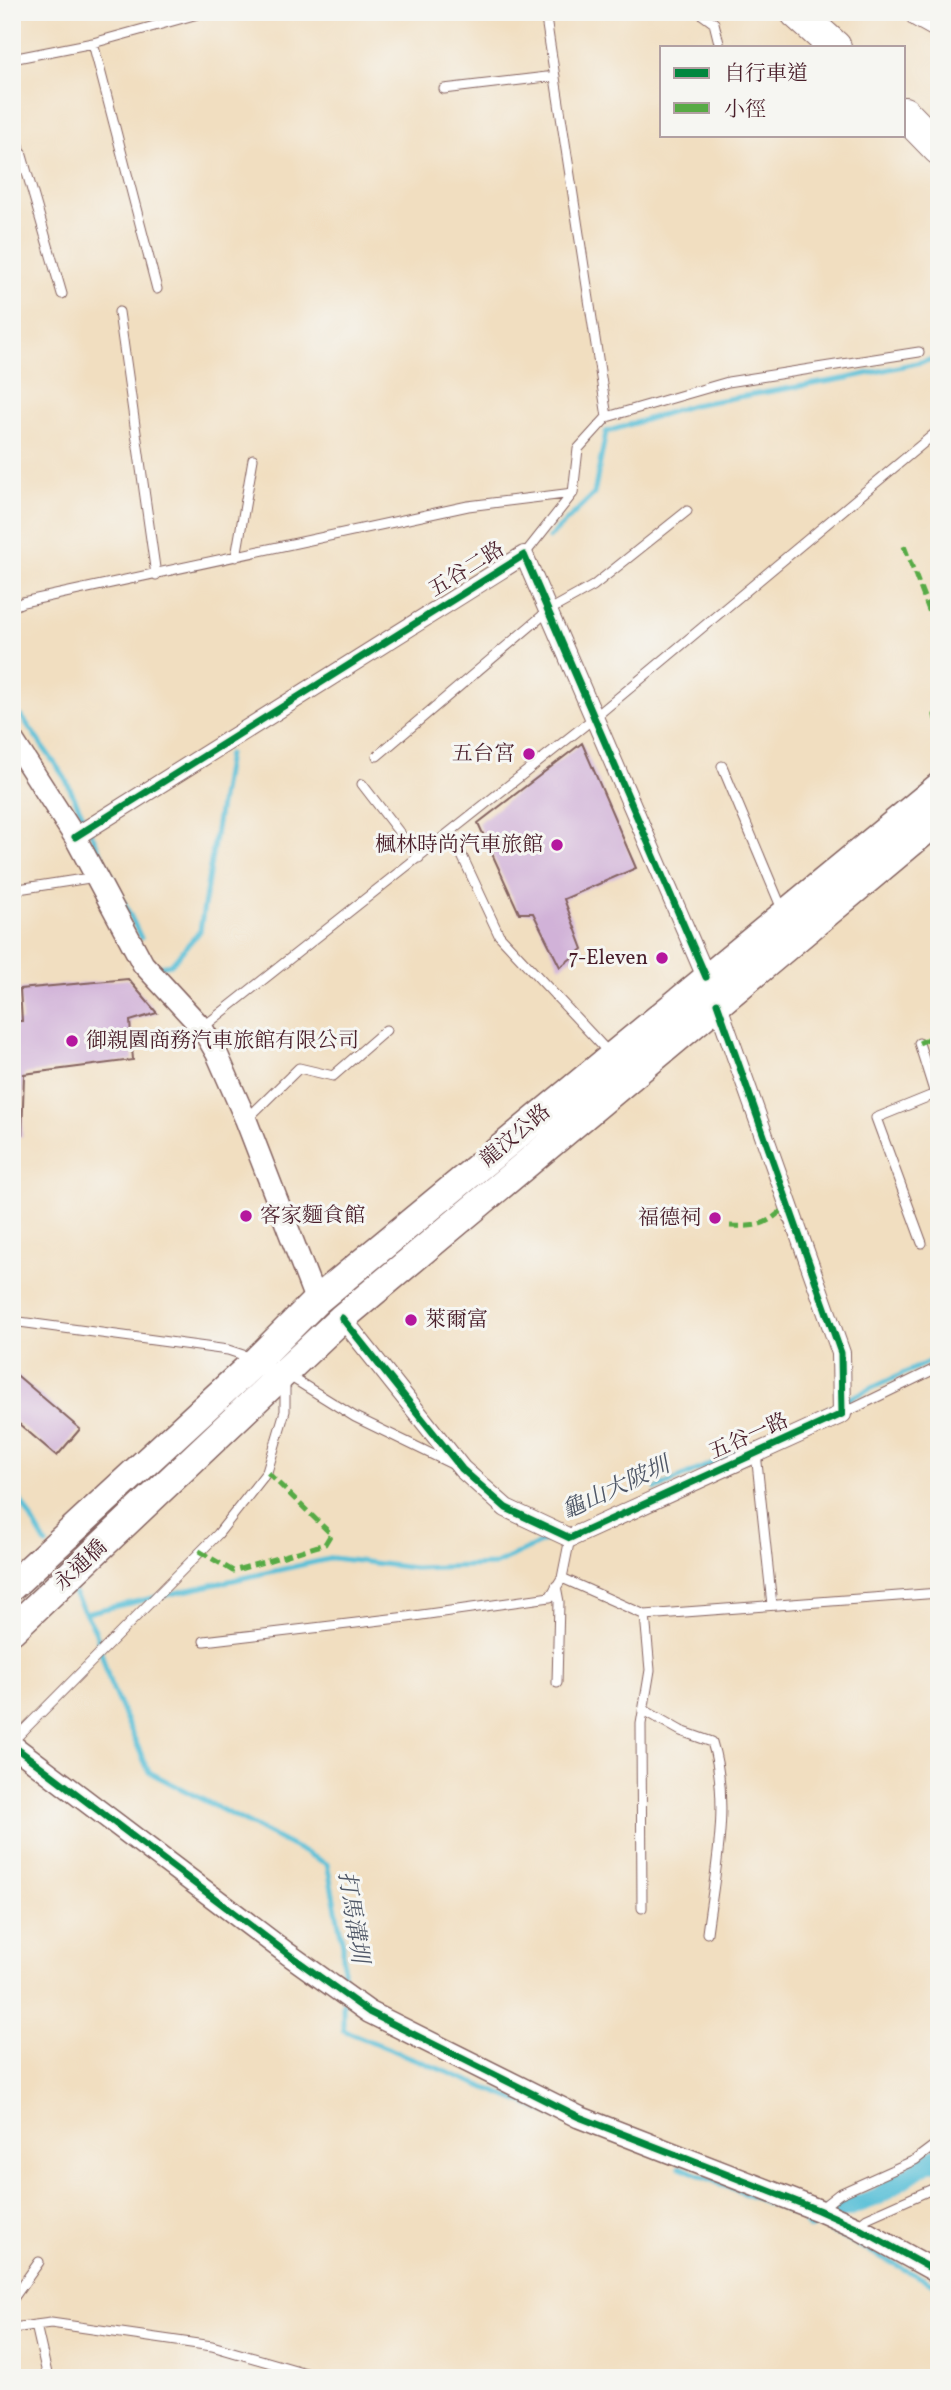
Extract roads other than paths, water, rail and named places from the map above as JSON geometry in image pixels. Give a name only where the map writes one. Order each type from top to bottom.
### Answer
[{"type":"highway","points":[[796,12],[834,46]]},
{"type":"highway","points":[[921,12],[939,22]]},
{"type":"highway","points":[[906,115],[939,149]]},
{"type":"main road","name":"龍汶公路","points":[[126,1524],[271,1366],[316,1301],[939,787]]},
{"type":"main road","name":"龍汶公路","points":[[106,1499],[271,1366],[342,1318],[939,820]]},
{"type":"main road","points":[[316,1301],[342,1318]]},
{"type":"main road","name":"永通橋","points":[[15,1583],[106,1499]]},
{"type":"main road","name":"永通橋","points":[[12,1630],[126,1524]]},
{"type":"street","name":"五谷二路","points":[[79,834],[524,555],[706,977]]},
{"type":"street","points":[[12,738],[79,834],[96,877],[144,964],[202,1028],[217,1054],[246,1120],[316,1301]]},
{"type":"street","points":[[717,1003],[841,1353],[842,1414]]},
{"type":"street","points":[[342,1318],[462,1469],[506,1508],[570,1538]]},
{"type":"street","name":"五谷一路","points":[[570,1538],[842,1414]]},
{"type":"street","points":[[12,1743],[288,1954],[369,2012],[579,2117],[818,2210],[856,2227],[939,2273]]},
{"type":"lane","points":[[12,59],[93,43],[205,12]]},
{"type":"lane","points":[[545,12],[607,417]]},
{"type":"lane","points":[[699,12],[714,23],[720,46]]},
{"type":"lane","points":[[93,43],[157,289]]},
{"type":"lane","points":[[444,89],[555,76]]},
{"type":"lane","points":[[12,121],[61,294]]},
{"type":"lane","points":[[119,312],[156,575]]},
{"type":"lane","points":[[524,555],[572,493],[578,449],[607,417],[728,382],[919,352]]},
{"type":"lane","points":[[202,1028],[594,718],[939,430]]},
{"type":"lane","points":[[236,557],[253,458]]},
{"type":"lane","points":[[12,607],[23,602],[468,506],[572,493]]},
{"type":"lane","points":[[377,756],[548,611],[593,586],[687,511]]},
{"type":"lane","points":[[722,766],[784,913]]},
{"type":"lane","points":[[362,784],[419,858]]},
{"type":"lane","points":[[451,832],[499,935],[612,1057]]},
{"type":"lane","points":[[12,890],[96,877]]},
{"type":"lane","points":[[246,1120],[299,1068],[333,1076],[386,1030]]},
{"type":"lane","points":[[919,1043],[939,1107]]},
{"type":"lane","points":[[922,1243],[876,1118],[935,1094]]},
{"type":"lane","points":[[12,1321],[228,1350],[271,1366],[355,1417],[462,1469]]},
{"type":"lane","points":[[12,1743],[218,1534],[267,1472],[285,1410],[271,1366]]},
{"type":"lane","points":[[842,1414],[939,1367]]},
{"type":"lane","points":[[756,1453],[772,1605]]},
{"type":"lane","points":[[557,1683],[559,1582],[570,1538]]},
{"type":"lane","points":[[559,1582],[645,1615],[939,1593]]},
{"type":"lane","points":[[204,1641],[550,1597],[559,1582]]},
{"type":"lane","points":[[642,1908],[641,1724],[650,1670],[645,1615]]},
{"type":"lane","points":[[643,1710],[681,1731],[712,1742],[720,1767],[721,1814],[707,1933]]},
{"type":"lane","points":[[818,2210],[839,2194],[915,2160],[939,2142]]},
{"type":"lane","points":[[856,2227],[867,2218],[939,2186]]},
{"type":"lane","points":[[12,2300],[39,2262]]},
{"type":"lane","points":[[12,2328],[51,2323],[212,2346],[323,2378]]},
{"type":"lane","points":[[36,2325],[48,2378]]},
{"type":"waterway","points":[[549,538],[594,494],[606,432],[692,405],[848,378],[939,358]]},
{"type":"waterway","points":[[12,715],[22,717],[65,778],[141,938]]},
{"type":"waterway","points":[[154,965],[171,964],[200,931],[228,754]]},
{"type":"waterway","name":"龜山大陂圳","points":[[846,1400],[939,1357]]},
{"type":"waterway","name":"龜山大陂圳","points":[[656,1489],[838,1405]]},
{"type":"waterway","name":"打馬溝圳","points":[[12,1486],[46,1544]]},
{"type":"waterway","name":"龜山大陂圳","points":[[85,1613],[333,1558],[414,1568],[494,1565],[555,1536]]},
{"type":"waterway","name":"打馬溝圳","points":[[70,1586],[95,1630],[110,1683],[149,1772],[327,1864],[343,1945],[343,1985]]},
{"type":"waterway","name":"打馬溝圳","points":[[343,2002],[343,2030],[558,2117]]},
{"type":"waterway","points":[[811,2221],[877,2197],[939,2155]]},
{"type":"waterway","points":[[923,2166],[939,2169]]},
{"type":"waterway","name":"打馬溝圳","points":[[680,2167],[811,2221],[939,2287]]},
{"type":"place","name":"五台宮","points":[[529,754]]},
{"type":"place","name":"楓林時尚汽車旅館","points":[[557,845]]},
{"type":"place","name":"7-Eleven","points":[[662,958]]},
{"type":"place","name":"御親園商務汽車旅館有限公司","points":[[72,1041]]},
{"type":"place","name":"客家麵食館","points":[[246,1216]]},
{"type":"place","name":"福德祠","points":[[715,1218]]},
{"type":"place","name":"萊爾富","points":[[411,1320]]}]
